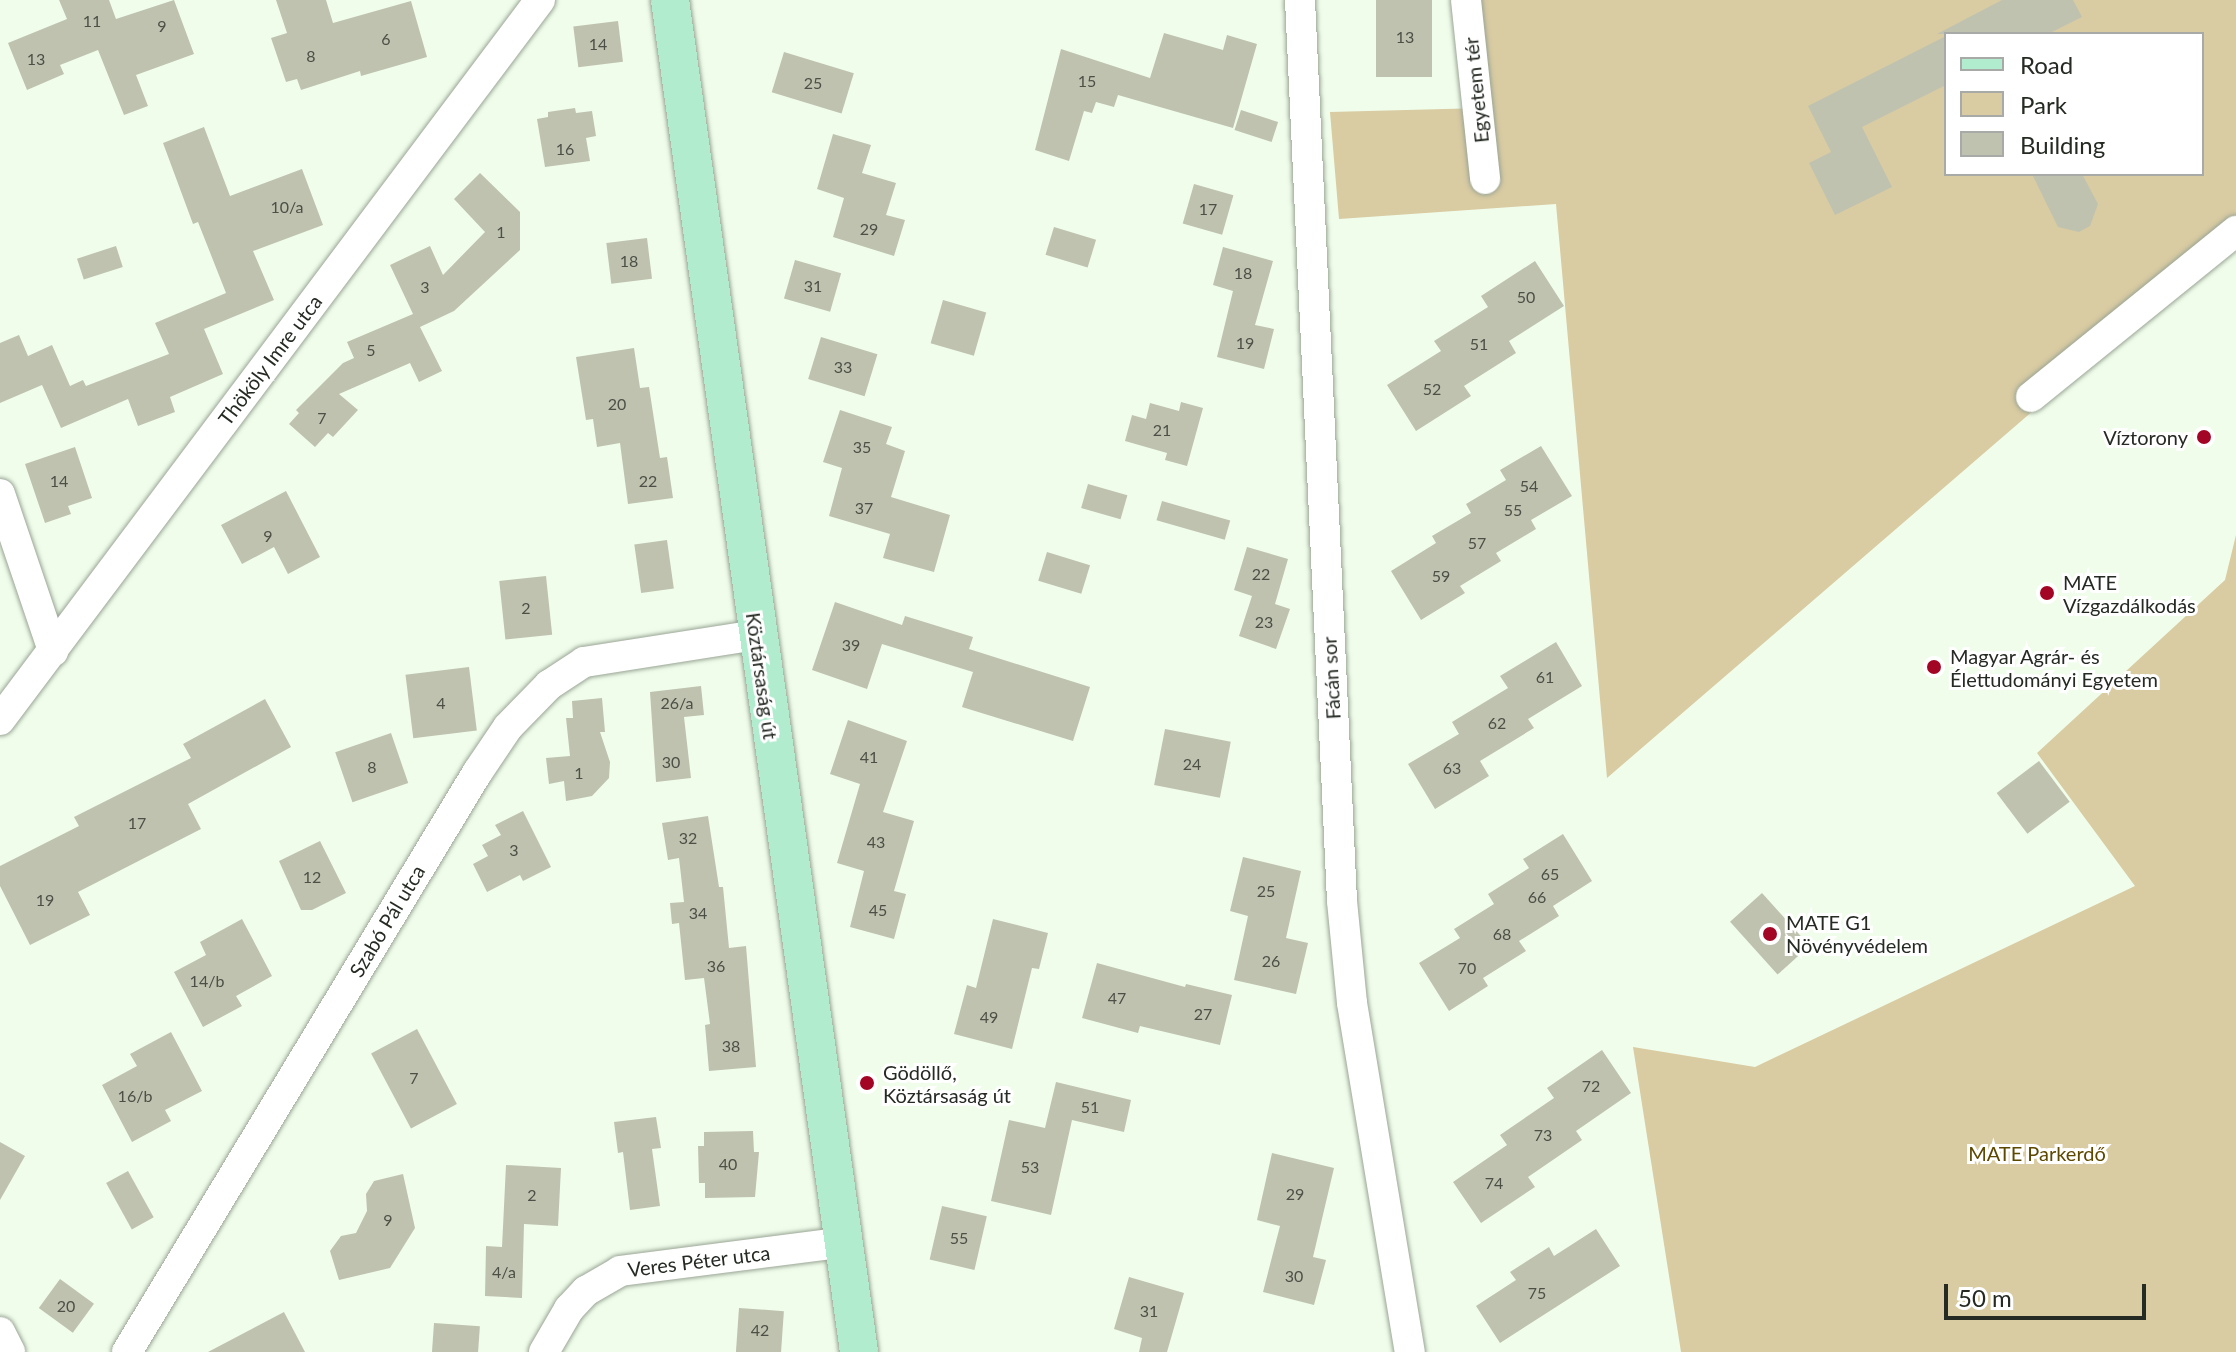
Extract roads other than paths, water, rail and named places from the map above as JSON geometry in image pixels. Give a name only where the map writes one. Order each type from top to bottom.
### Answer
[{"type":"main road","name":"Köztársaság út","points":[[670,0],[756,635],[859,1352]]},
{"type":"street","name":"Thököly Imre utca","points":[[0,720],[540,0]]},
{"type":"street","name":"Fácán sor","points":[[1300,0],[1342,901],[1352,1003],[1410,1352]]},
{"type":"street","name":"Egyetem tér","points":[[1466,0],[1485,179]]},
{"type":"street","points":[[2031,397],[2236,231]]},
{"type":"street","points":[[0,494],[53,651]]},
{"type":"street","name":"Szabó Pál utca","points":[[127,1352],[469,786],[508,727],[549,685],[584,662],[756,635]]},
{"type":"street","name":"Veres Péter utca","points":[[544,1352],[569,1309],[586,1291],[620,1271],[845,1242]]},
{"type":"street","points":[[0,1332],[10,1352]]},
{"type":"place","name":"Víztorony","points":[[2204,437]]},
{"type":"place","name":"MATE Vízgazdálkodás","points":[[2047,593]]},
{"type":"place","name":"Magyar Agrár- és Élettudományi Egyetem","points":[[1934,667]]},
{"type":"place","name":"MATE G1 Növényvédelem","points":[[1770,934]]},
{"type":"place","name":"Gödöllő, Köztársaság út","points":[[867,1083]]},
{"type":"park label","name":"MATE Parkerdő","points":[[2037,1153]]}]
